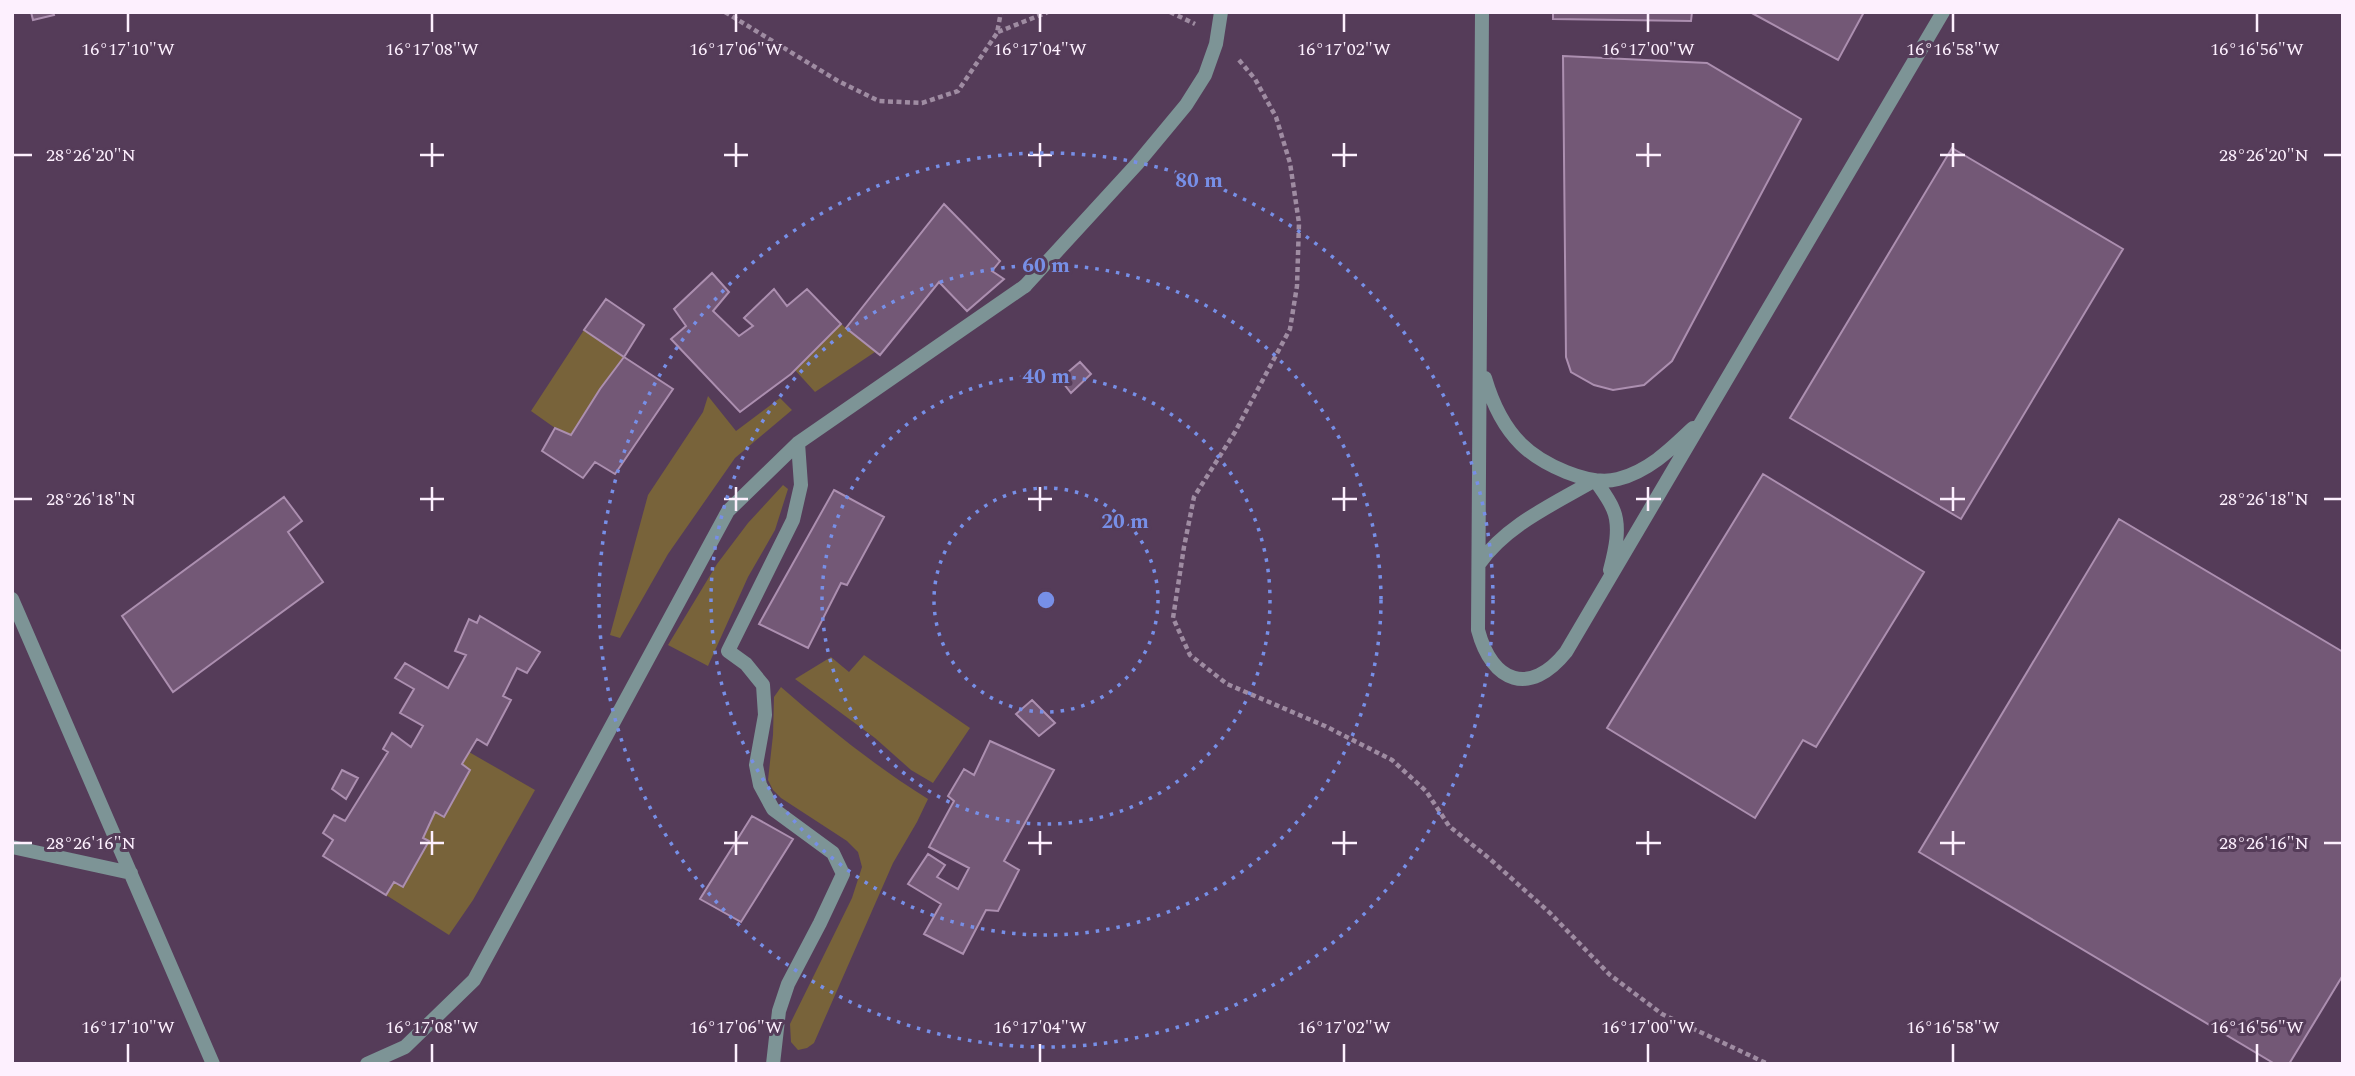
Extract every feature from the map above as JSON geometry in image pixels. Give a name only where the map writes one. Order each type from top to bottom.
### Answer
[{"type":"street","points":[[367,1064],[405,1047],[474,980],[728,512],[798,443],[1025,286],[1137,164],[1185,105],[1205,75],[1221,12]]},
{"type":"street","points":[[1482,12],[1478,630],[1483,649],[1501,673],[1532,679],[1554,667],[1566,652],[1943,12]]},
{"type":"street","points":[[1480,360],[1491,399],[1521,444],[1547,463],[1574,475],[1595,480],[1616,480],[1647,467],[1665,454],[1706,415]]},
{"type":"street","points":[[773,1064],[779,1011],[788,984],[843,874],[833,853],[773,809],[760,785],[756,765],[765,715],[763,685],[746,664],[728,652],[793,520],[801,485],[798,443]]},
{"type":"street","points":[[1479,564],[1505,534],[1595,480]]},
{"type":"street","points":[[1595,480],[1613,508],[1616,521],[1616,541],[1606,584]]},
{"type":"street","points":[[12,599],[213,1064]]},
{"type":"street","points":[[12,847],[131,873]]},
{"type":"path","points":[[725,12],[838,81],[879,101],[922,103],[958,91],[997,33],[1001,12]]},
{"type":"path","points":[[997,33],[1048,12]]},
{"type":"path","points":[[1217,36],[1255,79],[1276,117],[1290,163],[1299,223],[1297,286],[1290,329],[1235,432],[1194,497],[1174,618],[1190,654],[1227,684],[1325,726],[1392,760],[1426,791],[1449,826],[1550,913],[1610,975],[1662,1014],[1768,1064]]},
{"type":"shaded area","points":[[841,324],[875,352],[815,392],[795,370]]},
{"type":"shaded area","points":[[584,330],[624,357],[571,435],[555,428],[531,411]]},
{"type":"shaded area","points":[[708,396],[736,431],[780,398],[792,410],[735,458],[668,554],[620,638],[610,635],[648,495],[703,412]]},
{"type":"shaded area","points":[[783,485],[788,489],[775,530],[748,577],[708,666],[668,645],[717,564],[748,523]]},
{"type":"shaded area","points":[[864,655],[970,728],[933,783],[911,770],[875,738],[795,679],[831,657],[849,672]]},
{"type":"shaded area","points":[[781,687],[852,746],[928,799],[893,863],[814,1043],[798,1050],[791,1042],[790,1024],[852,898],[862,867],[858,852],[847,841],[781,798],[768,780],[774,697]]},
{"type":"shaded area","points":[[469,752],[535,790],[473,900],[449,935],[386,895]]},
{"type":"building","points":[[31,12],[53,12],[54,15],[33,20]]},
{"type":"building","points":[[1553,12],[1692,12],[1691,21],[1553,19]]},
{"type":"building","points":[[1750,12],[1864,12],[1838,60]]},
{"type":"building","points":[[1563,56],[1707,63],[1801,119],[1672,361],[1644,385],[1613,390],[1594,385],[1571,372],[1566,357]]},
{"type":"building","points":[[1952,148],[2123,249],[1961,519],[1790,418]]},
{"type":"building","points":[[944,204],[1000,261],[992,271],[1004,279],[967,311],[939,282],[880,355],[846,328]]},
{"type":"building","points":[[712,273],[729,292],[713,311],[739,336],[753,326],[744,318],[774,289],[787,306],[807,289],[841,324],[791,374],[740,412],[671,339],[686,326],[674,309]]},
{"type":"building","points":[[606,299],[644,325],[624,357],[584,330]]},
{"type":"building","points":[[624,357],[673,389],[615,474],[595,462],[583,478],[542,451],[555,428],[571,435]]},
{"type":"building","points":[[1080,362],[1091,374],[1071,393],[1060,379]]},
{"type":"building","points":[[1763,474],[1924,572],[1816,747],[1803,740],[1755,818],[1607,728]]},
{"type":"building","points":[[834,490],[884,517],[847,585],[841,583],[808,648],[759,624]]},
{"type":"building","points":[[284,497],[302,521],[288,532],[323,582],[173,692],[122,616]]},
{"type":"building","points":[[2119,519],[2343,652],[2343,975],[2289,1064],[2275,1064],[1919,852]]},
{"type":"building","points":[[480,616],[540,652],[527,673],[517,668],[503,696],[511,700],[487,745],[477,739],[462,764],[470,770],[444,817],[435,812],[423,838],[429,841],[403,887],[394,882],[386,895],[323,856],[333,840],[323,833],[334,815],[345,821],[388,752],[383,749],[392,733],[411,747],[423,726],[400,713],[414,689],[395,678],[405,663],[448,688],[466,655],[455,651],[469,619],[477,623]]},
{"type":"building","points":[[1032,700],[1055,723],[1039,736],[1016,714]]},
{"type":"building","points":[[990,741],[1054,770],[1004,861],[1019,870],[998,911],[986,910],[963,954],[924,934],[941,904],[908,884],[928,854],[945,865],[937,877],[958,889],[969,868],[929,847],[954,801],[948,796],[964,769],[974,775]]},
{"type":"building","points":[[342,770],[358,778],[346,799],[332,789]]},
{"type":"building","points":[[752,816],[793,839],[741,922],[700,899]]}]
